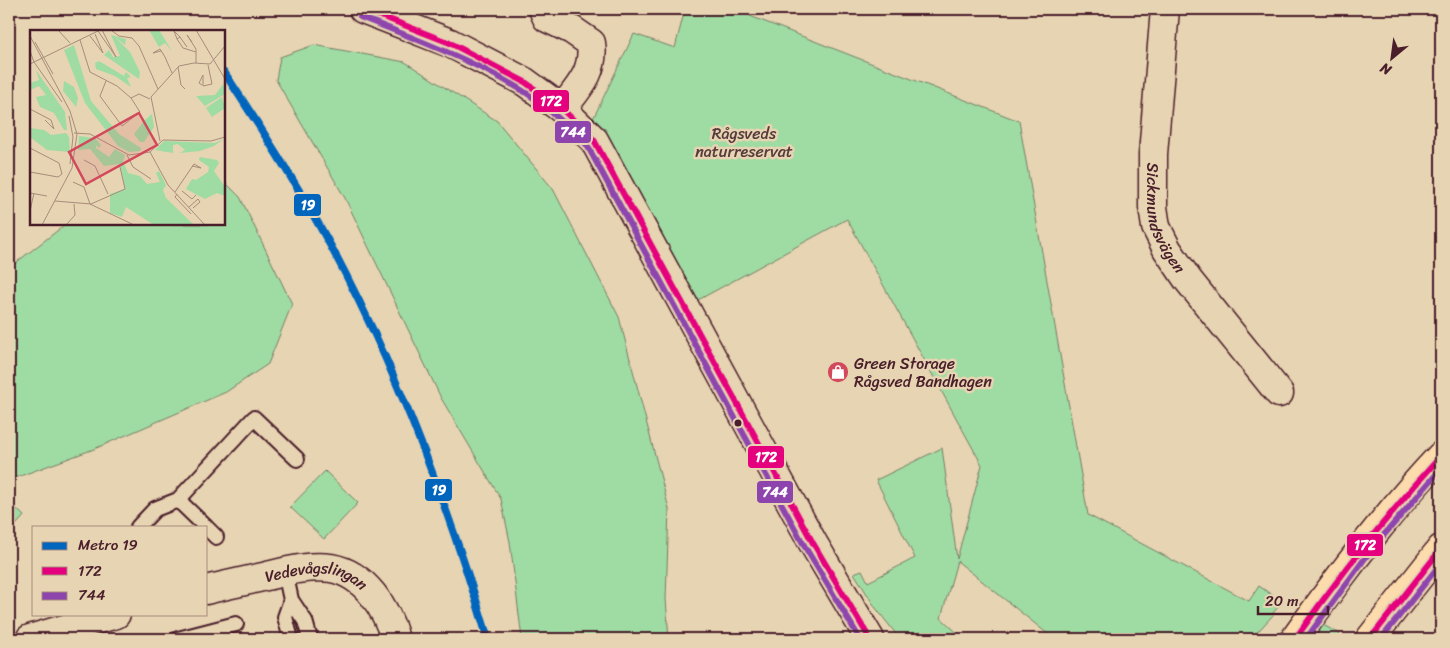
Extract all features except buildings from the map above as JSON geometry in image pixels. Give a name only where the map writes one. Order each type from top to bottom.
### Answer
[{"type":"main road","points":[[1295,639],[1356,554],[1406,493],[1441,456]]},
{"type":"main road","points":[[1370,639],[1441,549]]},
{"type":"street","points":[[363,9],[450,44],[525,82],[562,109],[594,140],[813,542],[870,639]]},
{"type":"street","name":"Sickmundsvägen","points":[[1165,9],[1153,154],[1153,207],[1156,226],[1167,249],[1188,280],[1279,392]]},
{"type":"street","points":[[542,12],[591,43],[593,56],[589,73],[562,109]]},
{"type":"street","name":"Vedevågslingan","points":[[208,590],[306,567],[332,568],[349,575],[364,585],[377,599],[392,627],[395,639]]},
{"type":"street","points":[[48,637],[104,616]]},
{"type":"lane","points":[[139,526],[154,509],[178,500],[254,418],[298,459]]},
{"type":"lane","points":[[178,500],[205,526]]},
{"type":"lane","points":[[285,572],[291,600],[305,621],[310,639]]},
{"type":"lane","points":[[291,600],[285,617],[291,639]]},
{"type":"lane","points":[[178,639],[236,624]]},
{"type":"green space","name":"Rågsveds naturreservat","points":[[685,9],[751,9],[750,16],[1019,121],[1088,515],[1249,601],[1259,586],[1282,602],[1274,614],[1251,639],[1054,639],[957,561],[941,618],[964,639],[900,639],[875,607],[854,573],[862,570],[868,582],[915,558],[876,480],[942,448],[957,559],[982,465],[847,219],[698,300],[591,123],[634,34],[675,48]]},
{"type":"green space","points":[[314,45],[405,62],[497,121],[553,189],[619,317],[669,509],[666,599],[669,639],[522,639],[510,542],[501,499],[441,398],[345,198],[276,80],[280,57]]},
{"type":"green space","points":[[225,182],[240,197],[292,304],[268,364],[226,392],[94,449],[9,480],[9,268],[65,225],[225,225]]},
{"type":"green space","points":[[325,471],[358,503],[324,539],[290,507]]},
{"type":"green space","points":[[9,502],[24,516],[9,533]]},
{"type":"green space","points":[[1321,624],[1340,634],[1336,639],[1311,639]]},
{"type":"metro line","name":"19","points":[[225,74],[302,196],[367,317],[425,453],[458,545],[488,639]]},
{"type":"transit line","name":"172","points":[[363,9],[450,43],[525,82],[562,109],[594,140],[813,543],[870,639]]},
{"type":"transit line","name":"744","points":[[360,17],[421,41],[501,78],[547,108],[587,145],[805,547],[860,639]]},
{"type":"transit line","name":"172","points":[[1295,639],[1365,545],[1441,456]]},
{"type":"transit line","name":"744","points":[[1306,639],[1371,550],[1441,469]]},
{"type":"transit line","name":"172","points":[[1370,639],[1441,549]]},
{"type":"transit line","name":"744","points":[[1381,639],[1441,563]]},
{"type":"place","name":"Green Storage Rågsved Bandhagen","points":[[838,372]]}]
